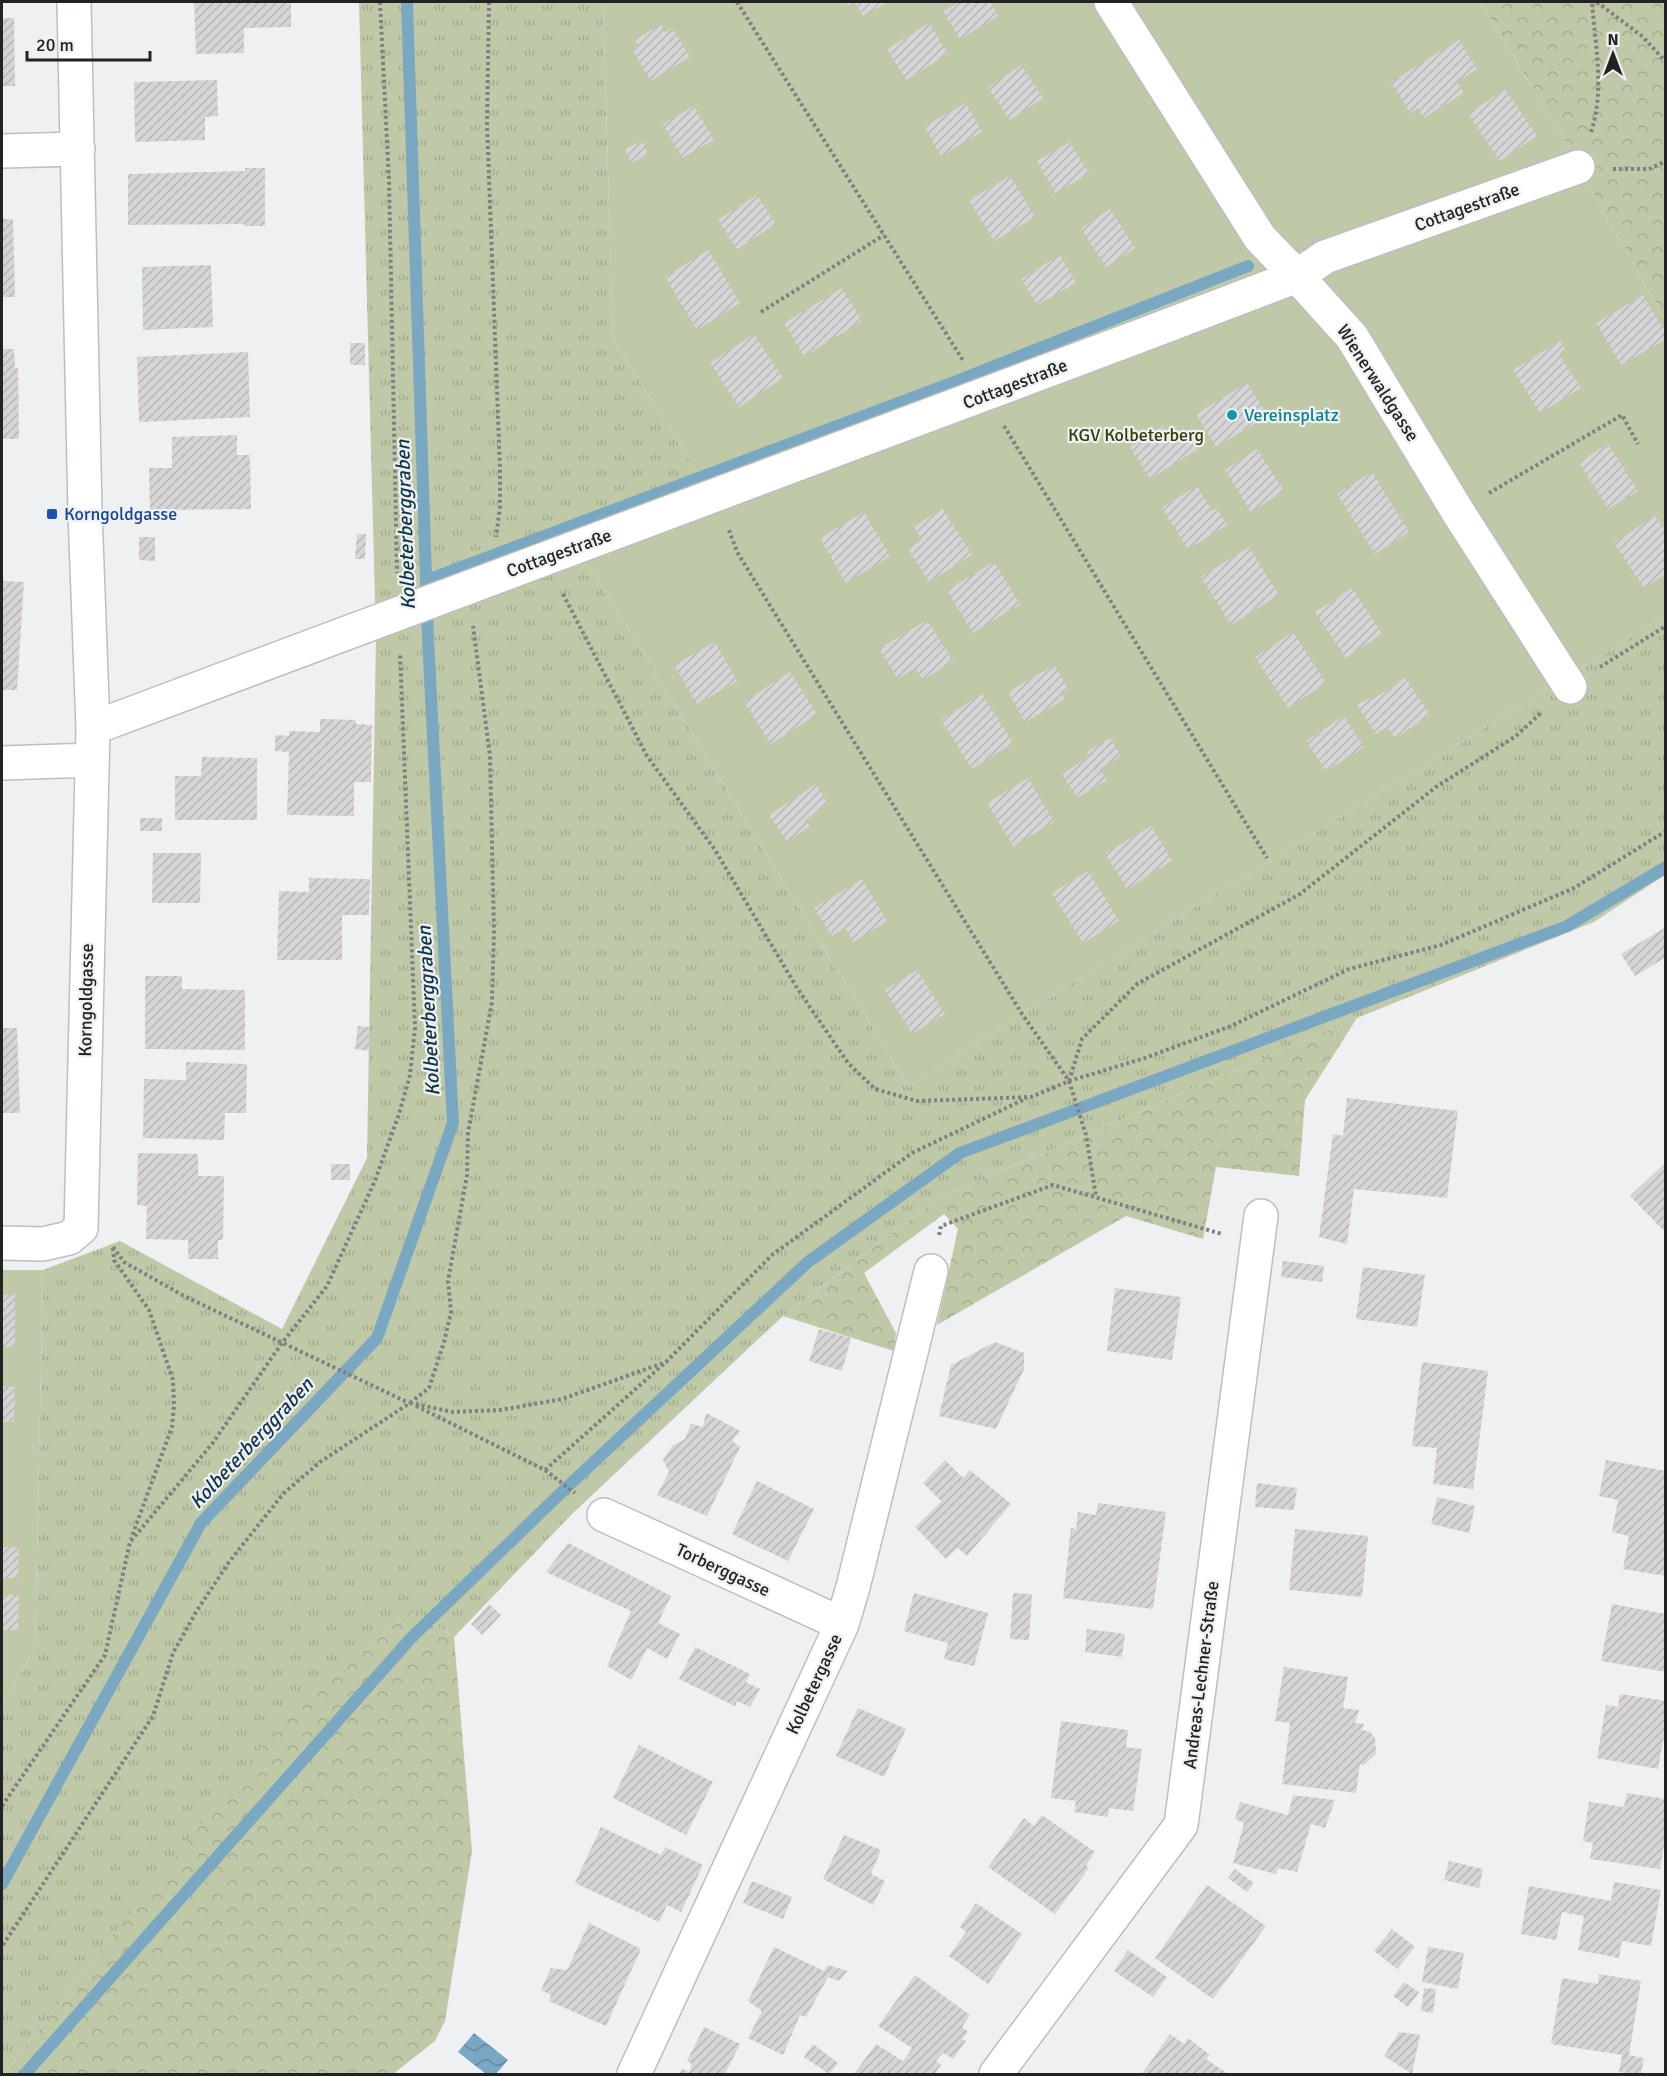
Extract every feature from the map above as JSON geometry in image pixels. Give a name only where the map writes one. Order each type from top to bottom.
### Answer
[{"type":"street","name":"Korngoldgasse","points":[[2,1243],[43,1244],[69,1238],[81,1228],[93,728],[85,512],[74,2]]},
{"type":"street","name":"Wienerwaldgasse","points":[[1111,2],[1260,238],[1352,337],[1458,512],[1570,687]]},
{"type":"street","points":[[2,151],[78,149]]},
{"type":"street","name":"Cottagestraße","points":[[398,613],[995,392],[1297,276],[1325,257],[1578,167]]},
{"type":"street","points":[[93,728],[398,613]]},
{"type":"street","points":[[2,763],[92,760]]},
{"type":"street","name":"Andreas-Lechner-Straße","points":[[996,2074],[1181,1825],[1259,1230]]},
{"type":"street","name":"Kolbetergasse","points":[[634,2074],[842,1624],[856,1576],[931,1271]]},
{"type":"street","name":"Torberggasse","points":[[604,1515],[842,1624]]},
{"type":"path","points":[[130,1542],[212,1444],[282,1343],[327,1286],[374,1183],[399,1114],[410,1074],[415,1028],[398,613],[389,180],[380,2]]},
{"type":"path","points":[[3,1945],[153,1716],[173,1653],[195,1612],[229,1562],[283,1494],[320,1462],[429,1388],[444,1342],[451,1312],[448,1281],[467,1175],[468,1133],[492,1002],[494,932],[490,756],[470,604],[482,581],[495,544],[501,507],[487,124],[489,2]]},
{"type":"path","points":[[1592,2],[1599,84],[1595,121],[1578,167],[1649,169],[1665,161]]},
{"type":"path","points":[[1597,2],[1643,37],[1665,62]]},
{"type":"path","points":[[761,312],[884,235]]},
{"type":"path","points":[[1458,512],[1622,416],[1638,444]]},
{"type":"path","points":[[716,496],[738,552],[1022,1014],[1069,1081],[1086,1135],[1096,1196]]},
{"type":"path","points":[[544,558],[647,756],[715,850],[797,988],[848,1063],[875,1089],[917,1101],[1030,1096]]},
{"type":"path","points":[[1069,1081],[1082,1040],[1137,984],[1300,894],[1436,787],[1516,736],[1570,687],[1665,626]]},
{"type":"path","points":[[545,1470],[666,1362],[772,1255],[912,1153],[1030,1096],[1069,1081],[1145,1058],[1231,1026],[1349,969],[1451,940],[1574,888],[1665,831]]},
{"type":"path","points":[[931,1271],[940,1226],[1053,1185],[1259,1230]]},
{"type":"path","points":[[2,1806],[105,1654],[130,1542],[172,1427],[173,1380],[149,1310],[114,1260],[113,1247],[124,1262],[184,1296],[545,1470],[604,1515]]},
{"type":"path","points":[[410,1403],[453,1412],[501,1410],[562,1399],[666,1362]]},
{"type":"green space","points":[[359,2],[603,2],[613,340],[704,483],[567,533],[909,1087],[1022,1014],[1665,616],[1665,875],[1594,922],[1357,1018],[937,1199],[783,1316],[572,1514],[454,1637],[412,1610],[281,1723],[2,2074],[2,1706],[35,1649],[43,1270],[120,1241],[282,1329],[367,1158],[376,638]]},
{"type":"green space","name":"KGV Kolbeterberg","points":[[603,2],[1480,2],[1575,158],[1665,320],[1665,616],[1022,1014],[909,1087],[567,533],[704,483],[613,340]]},
{"type":"green space","points":[[1480,2],[1665,2],[1665,320],[1575,158]]},
{"type":"green space","points":[[1357,1018],[1305,1100],[1299,1176],[1216,1167],[1203,1239],[1126,1216],[937,1325],[958,1229],[944,1214],[864,1273],[896,1333],[894,1351],[783,1316],[937,1199]]},
{"type":"green space","points":[[2,1270],[43,1270],[35,1649],[2,1706]]},
{"type":"green space","points":[[412,1610],[454,1637],[472,1851],[445,2021],[435,2041],[393,2074],[4,2074],[280,1723]]},
{"type":"water","points":[[474,2033],[508,2060],[496,2074],[486,2074],[458,2052]]},
{"type":"building","points":[[194,2],[291,2],[291,27],[244,28],[244,53],[196,54]]},
{"type":"building","points":[[855,2],[888,2],[863,16]]},
{"type":"building","points":[[960,2],[990,2],[998,16],[960,39],[943,11]]},
{"type":"building","points":[[2,18],[14,18],[15,86],[2,86]]},
{"type":"building","points":[[929,23],[948,54],[906,80],[887,49]]},
{"type":"building","points":[[661,24],[665,32],[672,28],[690,57],[651,81],[633,51],[639,47],[635,40]]},
{"type":"building","points":[[1459,40],[1477,69],[1457,82],[1464,93],[1424,118],[1418,108],[1410,113],[1391,82]]},
{"type":"building","points":[[1021,65],[1043,98],[1010,120],[988,88]]},
{"type":"building","points":[[217,80],[218,116],[205,117],[205,140],[135,142],[134,82]]},
{"type":"building","points":[[1505,89],[1537,136],[1500,161],[1468,114]]},
{"type":"building","points":[[966,103],[982,132],[941,156],[924,126]]},
{"type":"building","points":[[694,106],[714,140],[682,158],[663,124]]},
{"type":"building","points":[[642,141],[648,154],[631,163],[625,149]]},
{"type":"building","points":[[1070,142],[1089,174],[1055,193],[1037,161]]},
{"type":"building","points":[[245,168],[265,168],[265,226],[244,226],[244,224],[128,225],[128,174],[245,171]]},
{"type":"building","points":[[1010,176],[1035,217],[994,241],[969,200]]},
{"type":"building","points":[[757,195],[776,224],[737,249],[718,220]]},
{"type":"building","points":[[1110,209],[1135,248],[1106,267],[1081,229]]},
{"type":"building","points":[[2,219],[13,219],[15,297],[2,297]]},
{"type":"building","points":[[708,250],[740,303],[697,330],[665,277]]},
{"type":"building","points":[[1060,255],[1076,283],[1037,305],[1021,279]]},
{"type":"building","points":[[211,265],[213,327],[143,330],[142,267]]},
{"type":"building","points":[[842,288],[862,321],[804,356],[784,323]]},
{"type":"building","points":[[1643,295],[1666,333],[1666,339],[1621,365],[1596,323]]},
{"type":"building","points":[[754,334],[783,378],[739,407],[710,363]]},
{"type":"building","points":[[1560,341],[1565,349],[1559,354],[1581,388],[1540,413],[1513,370]]},
{"type":"building","points":[[350,343],[365,343],[365,365],[350,365]]},
{"type":"building","points":[[2,349],[14,349],[15,368],[18,368],[19,439],[2,439]]},
{"type":"building","points":[[248,352],[250,417],[139,422],[137,357]]},
{"type":"building","name":"Vereinsplatz","points":[[1247,383],[1268,416],[1216,447],[1196,414]]},
{"type":"building","points":[[1164,426],[1176,444],[1189,435],[1198,449],[1150,479],[1130,447]]},
{"type":"building","points":[[237,435],[237,455],[250,455],[251,509],[150,510],[149,468],[172,468],[172,437]]},
{"type":"building","points":[[1608,444],[1638,491],[1608,509],[1579,462]]},
{"type":"building","points":[[1257,449],[1284,491],[1251,512],[1225,470]]},
{"type":"building","points":[[1372,472],[1409,532],[1375,554],[1337,494]]},
{"type":"building","points":[[1197,486],[1212,511],[1217,508],[1227,525],[1188,549],[1162,508]]},
{"type":"building","points":[[942,508],[972,555],[929,582],[908,549],[922,540],[914,527]]},
{"type":"building","points":[[864,512],[890,556],[846,583],[820,538]]},
{"type":"building","points":[[1655,516],[1666,532],[1666,574],[1644,588],[1614,543]]},
{"type":"building","points":[[357,534],[366,534],[365,559],[355,559]]},
{"type":"building","points":[[139,537],[155,537],[155,561],[139,560]]},
{"type":"building","points":[[1249,547],[1279,595],[1231,625],[1201,577]]},
{"type":"building","points":[[994,562],[1020,604],[973,633],[947,590]]},
{"type":"building","points":[[2,581],[24,582],[17,690],[2,690]]},
{"type":"building","points":[[1352,588],[1382,634],[1346,658],[1315,612]]},
{"type":"building","points":[[927,620],[953,661],[923,680],[915,668],[898,679],[879,649]]},
{"type":"building","points":[[1293,632],[1326,683],[1288,708],[1255,657]]},
{"type":"building","points":[[715,642],[737,681],[697,704],[674,665]]},
{"type":"building","points":[[1054,665],[1069,690],[1062,694],[1065,699],[1025,722],[1008,692]]},
{"type":"building","points":[[790,672],[817,714],[771,744],[744,702]]},
{"type":"building","points":[[1405,678],[1430,715],[1395,738],[1387,727],[1376,734],[1357,705],[1371,697],[1373,699]]},
{"type":"building","points":[[982,694],[1013,743],[972,769],[941,720]]},
{"type":"building","points":[[1344,716],[1364,747],[1326,771],[1306,741]]},
{"type":"building","points":[[320,719],[356,720],[356,724],[372,725],[371,782],[354,782],[354,816],[287,815],[289,752],[275,751],[275,735],[289,736],[289,731],[320,732]]},
{"type":"building","points":[[1110,738],[1121,756],[1100,769],[1107,780],[1077,798],[1062,774],[1090,756],[1087,752]]},
{"type":"building","points":[[202,757],[257,758],[257,820],[175,820],[175,776],[201,776]]},
{"type":"building","points":[[1028,778],[1054,822],[1013,846],[987,803]]},
{"type":"building","points":[[816,784],[828,804],[805,820],[810,826],[787,842],[769,815]]},
{"type":"building","points":[[140,818],[162,818],[162,831],[140,831]]},
{"type":"building","points":[[1151,826],[1172,861],[1127,889],[1105,853]]},
{"type":"building","points":[[153,853],[201,853],[200,903],[152,903]]},
{"type":"building","points":[[1088,871],[1119,921],[1083,943],[1052,893]]},
{"type":"building","points":[[309,878],[370,879],[369,915],[342,915],[342,960],[277,960],[279,891],[309,892]]},
{"type":"building","points":[[862,879],[887,921],[853,942],[845,928],[832,936],[814,908]]},
{"type":"building","points":[[1666,927],[1666,957],[1635,976],[1621,954]]},
{"type":"building","points":[[917,970],[945,1014],[912,1034],[885,990]]},
{"type":"building","points":[[145,976],[182,976],[182,989],[245,990],[245,1050],[145,1049]]},
{"type":"building","points":[[358,1026],[369,1027],[369,1051],[355,1049]]},
{"type":"building","points":[[2,1028],[17,1028],[20,1113],[2,1113]]},
{"type":"building","points":[[186,1062],[247,1064],[246,1113],[225,1113],[224,1140],[143,1138],[144,1079],[186,1080]]},
{"type":"building","points":[[1347,1098],[1458,1111],[1447,1198],[1354,1189],[1347,1244],[1319,1237],[1333,1134],[1343,1136]]},
{"type":"building","points":[[138,1153],[198,1154],[198,1176],[224,1176],[223,1240],[218,1240],[218,1259],[188,1259],[188,1240],[146,1239],[147,1206],[137,1205]]},
{"type":"building","points":[[1666,1162],[1666,1233],[1630,1196]]},
{"type":"building","points":[[331,1164],[350,1164],[350,1180],[331,1180]]},
{"type":"building","points":[[1283,1261],[1324,1266],[1322,1282],[1281,1277]]},
{"type":"building","points":[[1363,1267],[1425,1275],[1417,1327],[1356,1319]]},
{"type":"building","points":[[1115,1288],[1181,1297],[1172,1360],[1107,1351]]},
{"type":"building","points":[[2,1295],[15,1295],[15,1347],[2,1347]]},
{"type":"building","points":[[819,1329],[851,1338],[842,1371],[809,1361]]},
{"type":"building","points":[[995,1342],[1024,1353],[1024,1369],[996,1429],[939,1416],[951,1365]]},
{"type":"building","points":[[1422,1362],[1488,1371],[1473,1489],[1433,1484],[1437,1448],[1412,1446]]},
{"type":"building","points":[[2,1386],[15,1387],[14,1422],[2,1422]]},
{"type":"building","points":[[706,1413],[740,1431],[732,1441],[740,1447],[707,1516],[657,1495],[669,1472],[663,1460],[672,1446],[685,1439],[691,1424],[703,1427]]},
{"type":"building","points":[[945,1460],[963,1478],[970,1470],[1011,1504],[967,1556],[958,1548],[946,1559],[915,1527],[941,1502],[943,1503],[923,1483]]},
{"type":"building","points":[[1606,1460],[1666,1471],[1666,1576],[1623,1569],[1629,1536],[1612,1532],[1618,1500],[1599,1496]]},
{"type":"building","points":[[757,1481],[814,1509],[788,1561],[732,1534]]},
{"type":"building","points":[[1257,1483],[1297,1488],[1294,1510],[1255,1507]]},
{"type":"building","points":[[1437,1497],[1475,1506],[1469,1533],[1431,1524]]},
{"type":"building","points":[[1098,1503],[1166,1512],[1153,1609],[1063,1598],[1071,1528],[1076,1529],[1078,1512],[1096,1515]]},
{"type":"building","points":[[1295,1529],[1368,1536],[1362,1597],[1289,1590]]},
{"type":"building","points":[[568,1543],[671,1596],[658,1623],[680,1634],[667,1659],[647,1648],[631,1680],[607,1666],[631,1611],[546,1572]]},
{"type":"building","points":[[2,1547],[19,1547],[18,1578],[2,1578]]},
{"type":"building","points":[[914,1593],[988,1613],[974,1666],[944,1659],[948,1643],[904,1631]]},
{"type":"building","points":[[1013,1593],[1032,1594],[1029,1640],[1010,1639]]},
{"type":"building","points":[[2,1595],[19,1595],[18,1630],[2,1630]]},
{"type":"building","points":[[489,1604],[501,1615],[482,1635],[471,1624]]},
{"type":"building","points":[[1612,1604],[1666,1614],[1666,1672],[1601,1661]]},
{"type":"building","points":[[1087,1629],[1125,1634],[1122,1657],[1085,1652]]},
{"type":"building","points":[[695,1647],[750,1674],[746,1682],[760,1689],[750,1707],[737,1701],[735,1706],[679,1679]]},
{"type":"building","points":[[1284,1667],[1348,1677],[1343,1708],[1359,1710],[1355,1723],[1364,1724],[1362,1730],[1370,1732],[1375,1738],[1376,1754],[1364,1765],[1360,1764],[1356,1793],[1282,1784],[1290,1723],[1275,1721]]},
{"type":"building","points":[[1620,1694],[1666,1701],[1666,1725],[1658,1769],[1597,1758],[1606,1705],[1618,1707]]},
{"type":"building","points":[[858,1708],[906,1729],[884,1777],[836,1756]]},
{"type":"building","points":[[1061,1721],[1128,1730],[1126,1747],[1142,1749],[1133,1811],[1109,1808],[1108,1817],[1074,1812],[1076,1801],[1051,1798]]},
{"type":"building","points":[[639,1745],[713,1782],[686,1835],[613,1798]]},
{"type":"building","points":[[1627,1793],[1666,1799],[1666,1833],[1660,1869],[1590,1859],[1593,1843],[1583,1841],[1589,1802],[1624,1807]]},
{"type":"building","points":[[1293,1795],[1335,1800],[1325,1828],[1311,1824],[1297,1872],[1278,1868],[1276,1874],[1233,1863],[1244,1823],[1235,1819],[1240,1802],[1288,1815]]},
{"type":"building","points":[[1042,1815],[1095,1852],[1086,1865],[1089,1868],[1055,1914],[988,1867],[1024,1818],[1034,1826]]},
{"type":"building","points":[[601,1827],[661,1855],[665,1847],[703,1865],[681,1912],[667,1905],[659,1922],[575,1883]]},
{"type":"building","points":[[844,1835],[881,1850],[871,1874],[885,1881],[873,1905],[823,1879]]},
{"type":"building","points":[[1449,1861],[1483,1869],[1479,1888],[1444,1880]]},
{"type":"building","points":[[1235,1869],[1254,1883],[1247,1892],[1228,1878]]},
{"type":"building","points":[[752,1881],[792,1897],[783,1919],[743,1903]]},
{"type":"building","points":[[1614,1882],[1661,1890],[1651,1946],[1622,1941],[1619,1958],[1578,1950],[1584,1916],[1562,1912],[1556,1940],[1521,1934],[1529,1886],[1611,1901]]},
{"type":"building","points":[[1207,1885],[1266,1926],[1213,1999],[1155,1958]]},
{"type":"building","points":[[976,1903],[1022,1934],[988,1984],[949,1956],[966,1932],[960,1927]]},
{"type":"building","points":[[589,1923],[641,1949],[606,2026],[549,2001],[551,1995],[541,1990],[551,1968],[567,1970]]},
{"type":"building","points":[[1392,1929],[1415,1947],[1397,1969],[1374,1951]]},
{"type":"building","points":[[774,1947],[824,1971],[828,1965],[848,1971],[839,1981],[828,1977],[806,2017],[800,2015],[783,2055],[748,2038],[762,2011],[748,2001]]},
{"type":"building","points":[[1428,1947],[1464,1953],[1458,1989],[1422,1982]]},
{"type":"building","points":[[1128,1950],[1167,1977],[1153,1997],[1114,1971]]},
{"type":"building","points":[[1599,1974],[1641,1981],[1629,2055],[1644,2058],[1641,2074],[1619,2072],[1622,2055],[1551,2044],[1562,1978],[1598,1984]]},
{"type":"building","points":[[915,1975],[970,2015],[962,2027],[968,2032],[962,2039],[966,2041],[953,2059],[943,2053],[936,2061],[941,2065],[935,2074],[854,2074],[876,2044],[915,2069],[903,2061],[912,2048],[878,2026]]},
{"type":"building","points":[[1404,1982],[1419,1992],[1408,2007],[1393,1996]]},
{"type":"building","points":[[1424,1988],[1436,1989],[1433,2013],[1421,2011]]},
{"type":"building","points":[[704,2027],[740,2044],[725,2074],[679,2074],[682,2069],[689,2072],[692,2064],[687,2061]]},
{"type":"building","points":[[1399,2032],[1420,2035],[1412,2074],[1384,2056]]},
{"type":"building","points":[[1170,2034],[1184,2044],[1188,2038],[1210,2055],[1206,2059],[1228,2074],[1142,2074]]},
{"type":"building","points":[[813,2044],[838,2063],[829,2074],[804,2057]]},
{"type":"waterway","name":"Kolbeterberggraben","points":[[2,1884],[201,1523],[377,1338],[453,1123],[428,639],[407,2]]},
{"type":"waterway","points":[[427,580],[954,382],[1248,266]]},
{"type":"waterway","points":[[25,2074],[412,1637],[567,1487],[808,1262],[960,1153],[1567,926],[1666,867]]},
{"type":"place","name":"Vereinsplatz","points":[[1232,415]]},
{"type":"place","name":"Korngoldgasse","points":[[52,514]]}]
